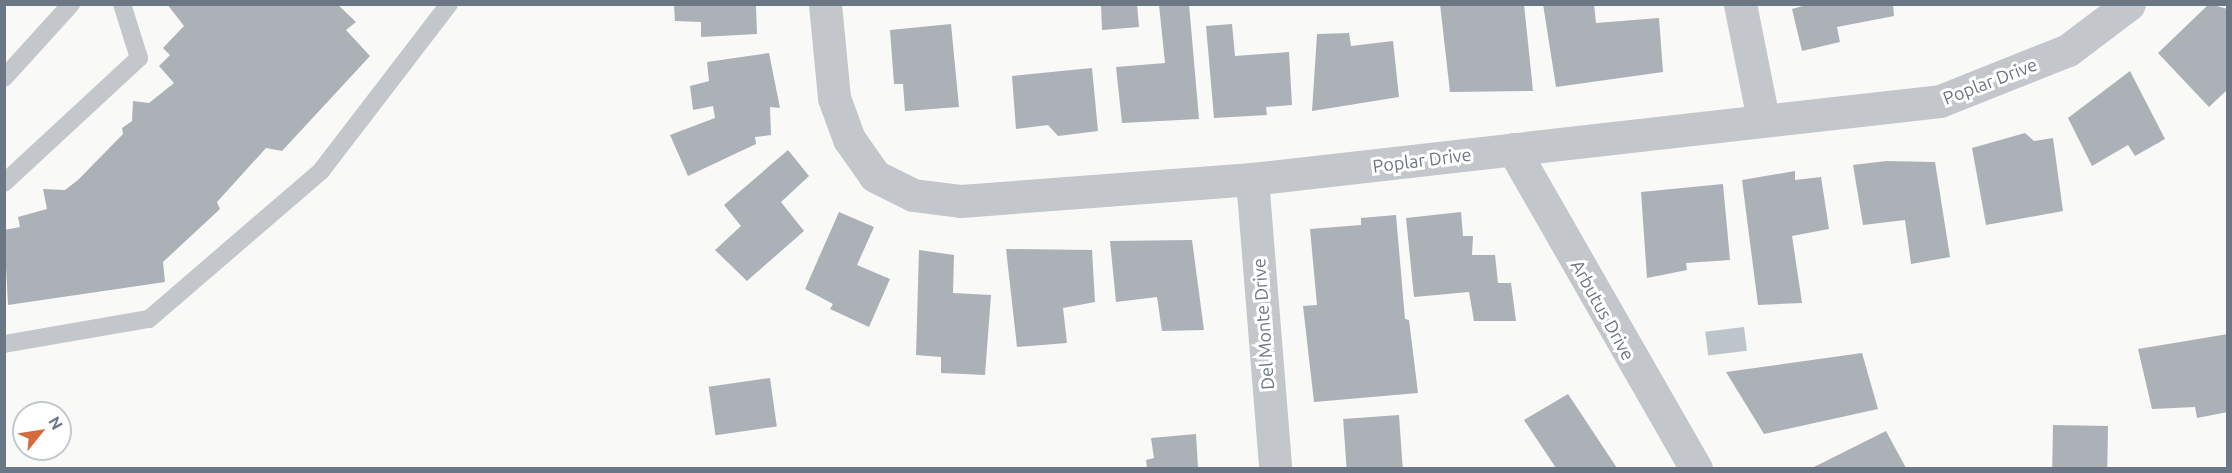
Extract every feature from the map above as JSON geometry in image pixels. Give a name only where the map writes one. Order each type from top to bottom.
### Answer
[{"type":"street","name":"Poplar Drive","points":[[825,4],[834,98],[849,139],[875,176],[913,195],[960,201],[1252,179],[1763,118],[1940,101],[2068,50],[2129,4]]},
{"type":"street","points":[[1740,4],[1763,118]]},
{"type":"street","name":"Arbutus Drive","points":[[1513,149],[1696,468]]},
{"type":"street","name":"Del Monte Drive","points":[[1252,179],[1275,468]]},
{"type":"lane","points":[[4,78],[71,4]]},
{"type":"lane","points":[[4,183],[139,58],[122,4]]},
{"type":"lane","points":[[4,344],[149,320],[321,171],[449,4]]},
{"type":"shaded area","points":[[1744,327],[1747,351],[1708,356],[1705,332]]},
{"type":"building","points":[[167,4],[337,4],[356,22],[346,30],[370,56],[282,151],[266,148],[217,202],[220,209],[163,262],[165,282],[8,305],[4,230],[20,227],[18,217],[47,209],[43,189],[65,190],[78,180],[123,134],[122,128],[132,121],[133,101],[149,103],[174,83],[159,66],[170,55],[163,48],[184,26]]},
{"type":"building","points":[[1101,4],[1137,4],[1139,27],[1102,30]]},
{"type":"building","points":[[1189,4],[1199,119],[1122,123],[1116,67],[1165,63],[1159,5]]},
{"type":"building","points":[[1440,4],[1524,4],[1533,91],[1450,92]]},
{"type":"building","points":[[1543,4],[1594,4],[1596,23],[1659,18],[1663,72],[1556,87]]},
{"type":"building","points":[[1810,4],[1893,4],[1894,16],[1837,27],[1840,42],[1802,51],[1792,9]]},
{"type":"building","points":[[2209,4],[2228,9],[2228,89],[2209,107],[2158,53]]},
{"type":"building","points":[[674,5],[756,5],[757,34],[701,37],[701,22],[675,21]]},
{"type":"building","points":[[951,24],[959,107],[905,111],[903,84],[894,84],[890,30]]},
{"type":"building","points":[[1232,24],[1235,56],[1289,52],[1292,105],[1266,107],[1267,115],[1214,118],[1206,26]]},
{"type":"building","points":[[1349,33],[1351,46],[1393,41],[1399,97],[1312,111],[1317,34]]},
{"type":"building","points":[[769,53],[780,108],[770,107],[771,135],[755,137],[756,144],[688,176],[670,135],[715,118],[713,106],[693,110],[690,86],[709,81],[707,62]]},
{"type":"building","points":[[1092,68],[1098,131],[1058,136],[1048,125],[1016,129],[1012,76]]},
{"type":"building","points":[[2130,71],[2165,139],[2135,156],[2128,145],[2092,166],[2068,118]]},
{"type":"building","points":[[2025,133],[2034,141],[2053,138],[2063,211],[1986,225],[1972,148]]},
{"type":"building","points":[[788,150],[809,176],[781,202],[804,231],[747,281],[715,250],[741,226],[724,205]]},
{"type":"building","points":[[1886,161],[1935,162],[1950,257],[1911,264],[1905,220],[1863,225],[1853,165]]},
{"type":"building","points":[[1795,171],[1795,180],[1821,177],[1829,229],[1792,236],[1802,303],[1758,305],[1742,180]]},
{"type":"building","points":[[1723,184],[1730,260],[1686,263],[1687,270],[1647,278],[1641,192]]},
{"type":"building","points":[[839,212],[874,227],[857,265],[890,279],[869,327],[830,309],[833,304],[805,289]]},
{"type":"building","points":[[1461,212],[1463,236],[1473,236],[1472,255],[1495,255],[1498,283],[1511,283],[1516,321],[1474,321],[1469,292],[1414,297],[1406,218]]},
{"type":"building","points":[[1396,215],[1405,319],[1409,320],[1418,393],[1314,402],[1303,306],[1317,305],[1310,229],[1361,225],[1361,218]]},
{"type":"building","points":[[1192,240],[1204,330],[1162,331],[1157,297],[1116,302],[1110,241]]},
{"type":"building","points":[[1006,249],[1092,250],[1095,302],[1063,308],[1067,343],[1017,347]]},
{"type":"building","points":[[919,250],[954,255],[953,293],[991,295],[985,375],[941,373],[941,357],[916,355]]},
{"type":"building","points":[[2228,334],[2228,412],[2197,418],[2195,407],[2152,409],[2138,349]]},
{"type":"building","points":[[1862,353],[1878,409],[1764,434],[1726,372]]},
{"type":"building","points":[[770,378],[777,427],[715,435],[709,387]]},
{"type":"building","points":[[1568,394],[1617,468],[1556,468],[1524,420]]},
{"type":"building","points":[[1399,415],[1403,468],[1347,468],[1343,419]]},
{"type":"building","points":[[2053,425],[2108,426],[2107,468],[2052,468]]},
{"type":"building","points":[[1886,431],[1906,468],[1812,468]]},
{"type":"building","points":[[1196,434],[1198,468],[1147,468],[1146,460],[1154,458],[1151,438]]}]
